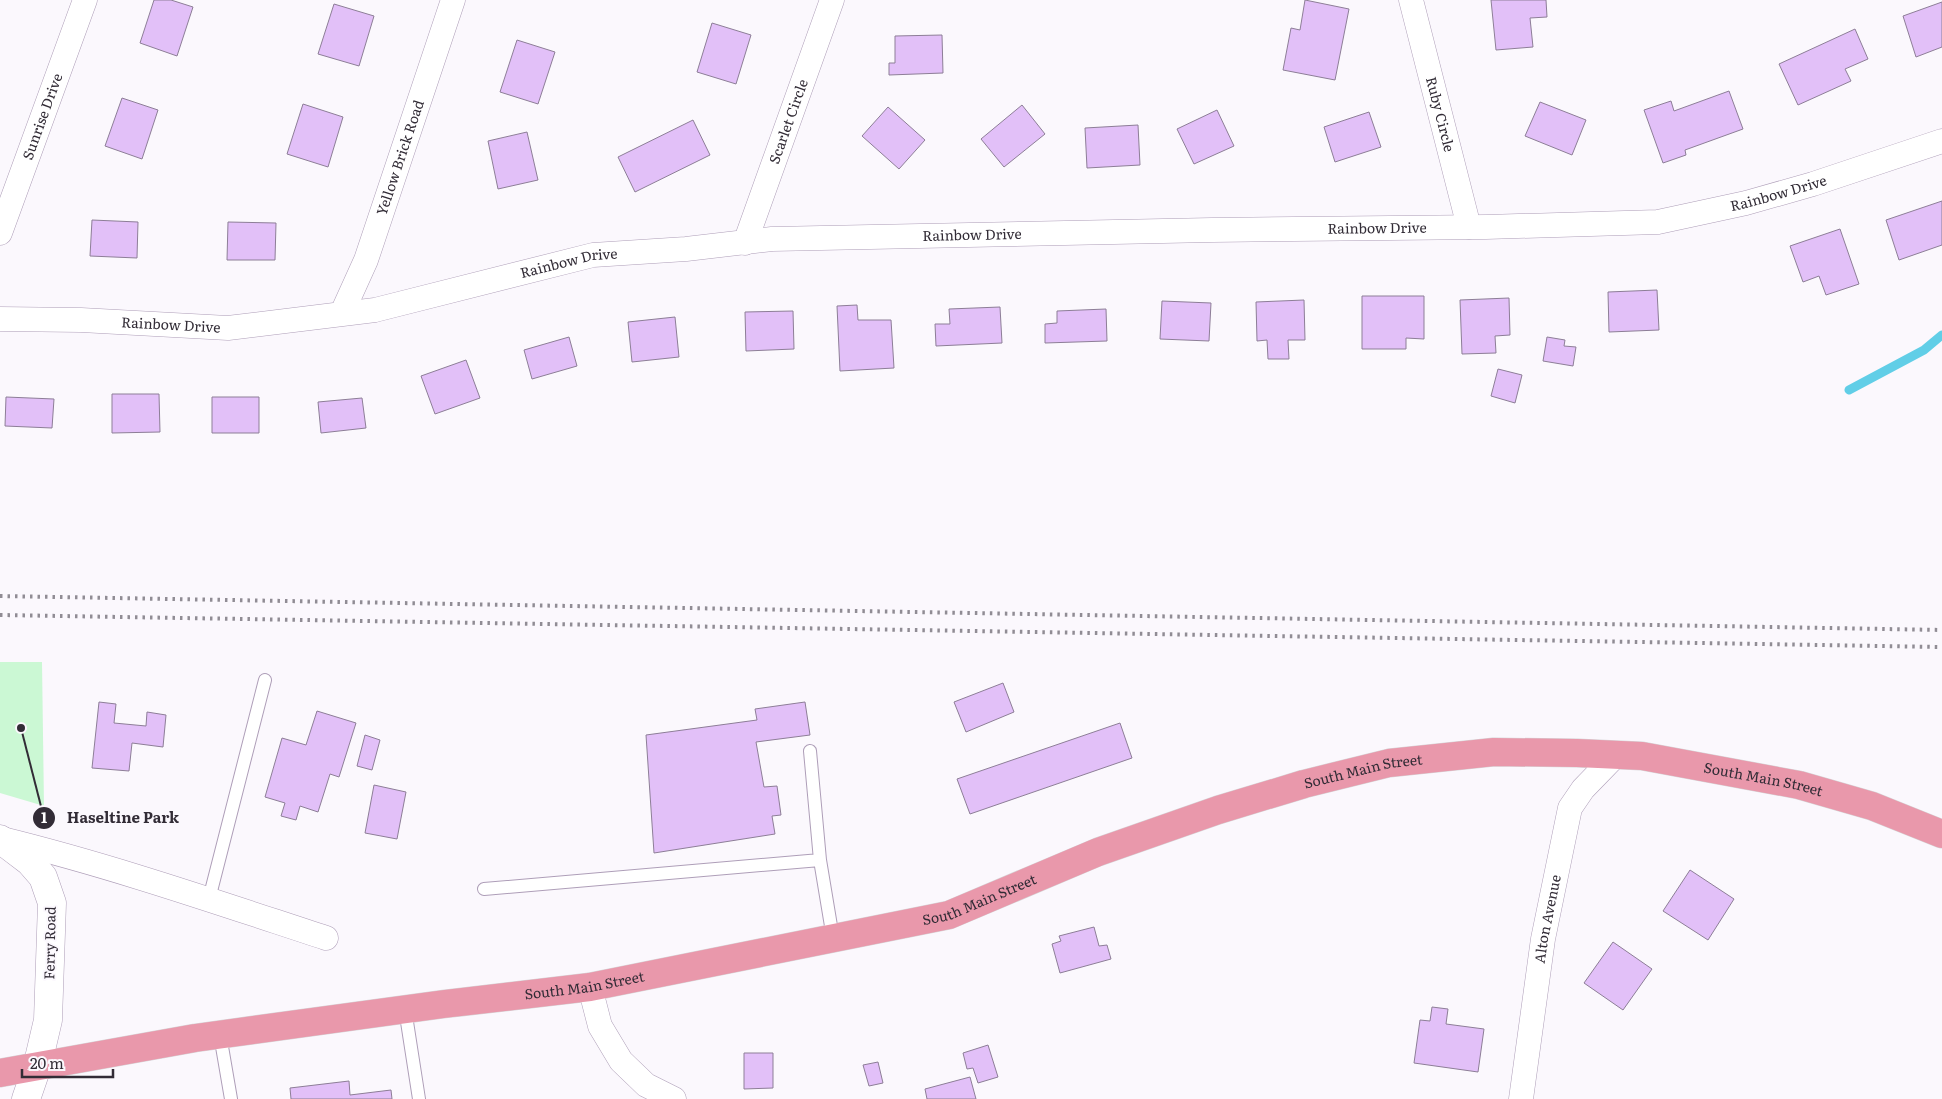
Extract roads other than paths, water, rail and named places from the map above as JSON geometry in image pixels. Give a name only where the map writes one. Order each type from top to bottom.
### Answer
[{"type":"main road","name":"South Main Street","points":[[0,1073],[220,1035],[590,987],[949,915],[1098,852],[1218,810],[1304,784],[1389,763],[1494,752],[1577,752],[1642,756],[1799,785],[1872,806],[1942,834]]},
{"type":"street","name":"Sunrise Drive","points":[[0,233],[85,0]]},
{"type":"street","name":"Yellow Brick Road","points":[[342,313],[366,260],[453,0]]},
{"type":"street","name":"Scarlet Circle","points":[[745,243],[832,0]]},
{"type":"street","name":"Ruby Circle","points":[[1411,0],[1469,227]]},
{"type":"street","name":"Rainbow Drive","points":[[0,319],[82,320],[228,328],[375,310],[593,255],[686,249],[772,239],[1658,222],[1756,200],[1813,184],[1942,141]]},
{"type":"street","name":"Alton Avenue","points":[[1521,1099],[1543,939],[1570,808],[1583,789],[1616,755]]},
{"type":"street","points":[[0,838],[153,880],[326,938]]},
{"type":"street","name":"Ferry Road","points":[[0,838],[30,862],[43,877],[52,903],[48,1020],[37,1067],[26,1099]]},
{"type":"street","points":[[590,987],[600,1026],[621,1061],[646,1085],[674,1099]]},
{"type":"lane","points":[[209,899],[265,680]]},
{"type":"lane","points":[[810,751],[820,860],[833,938]]},
{"type":"lane","points":[[484,889],[820,860]]},
{"type":"lane","points":[[405,1010],[419,1099]]},
{"type":"lane","points":[[220,1035],[231,1099]]},
{"type":"waterway","points":[[1849,390],[1924,350],[1942,335]]},
{"type":"railway","points":[[0,596],[1942,630]]},
{"type":"railway","points":[[0,615],[1942,647]]},
{"type":"place","name":"Haseltine Park","points":[[21,728]]}]
